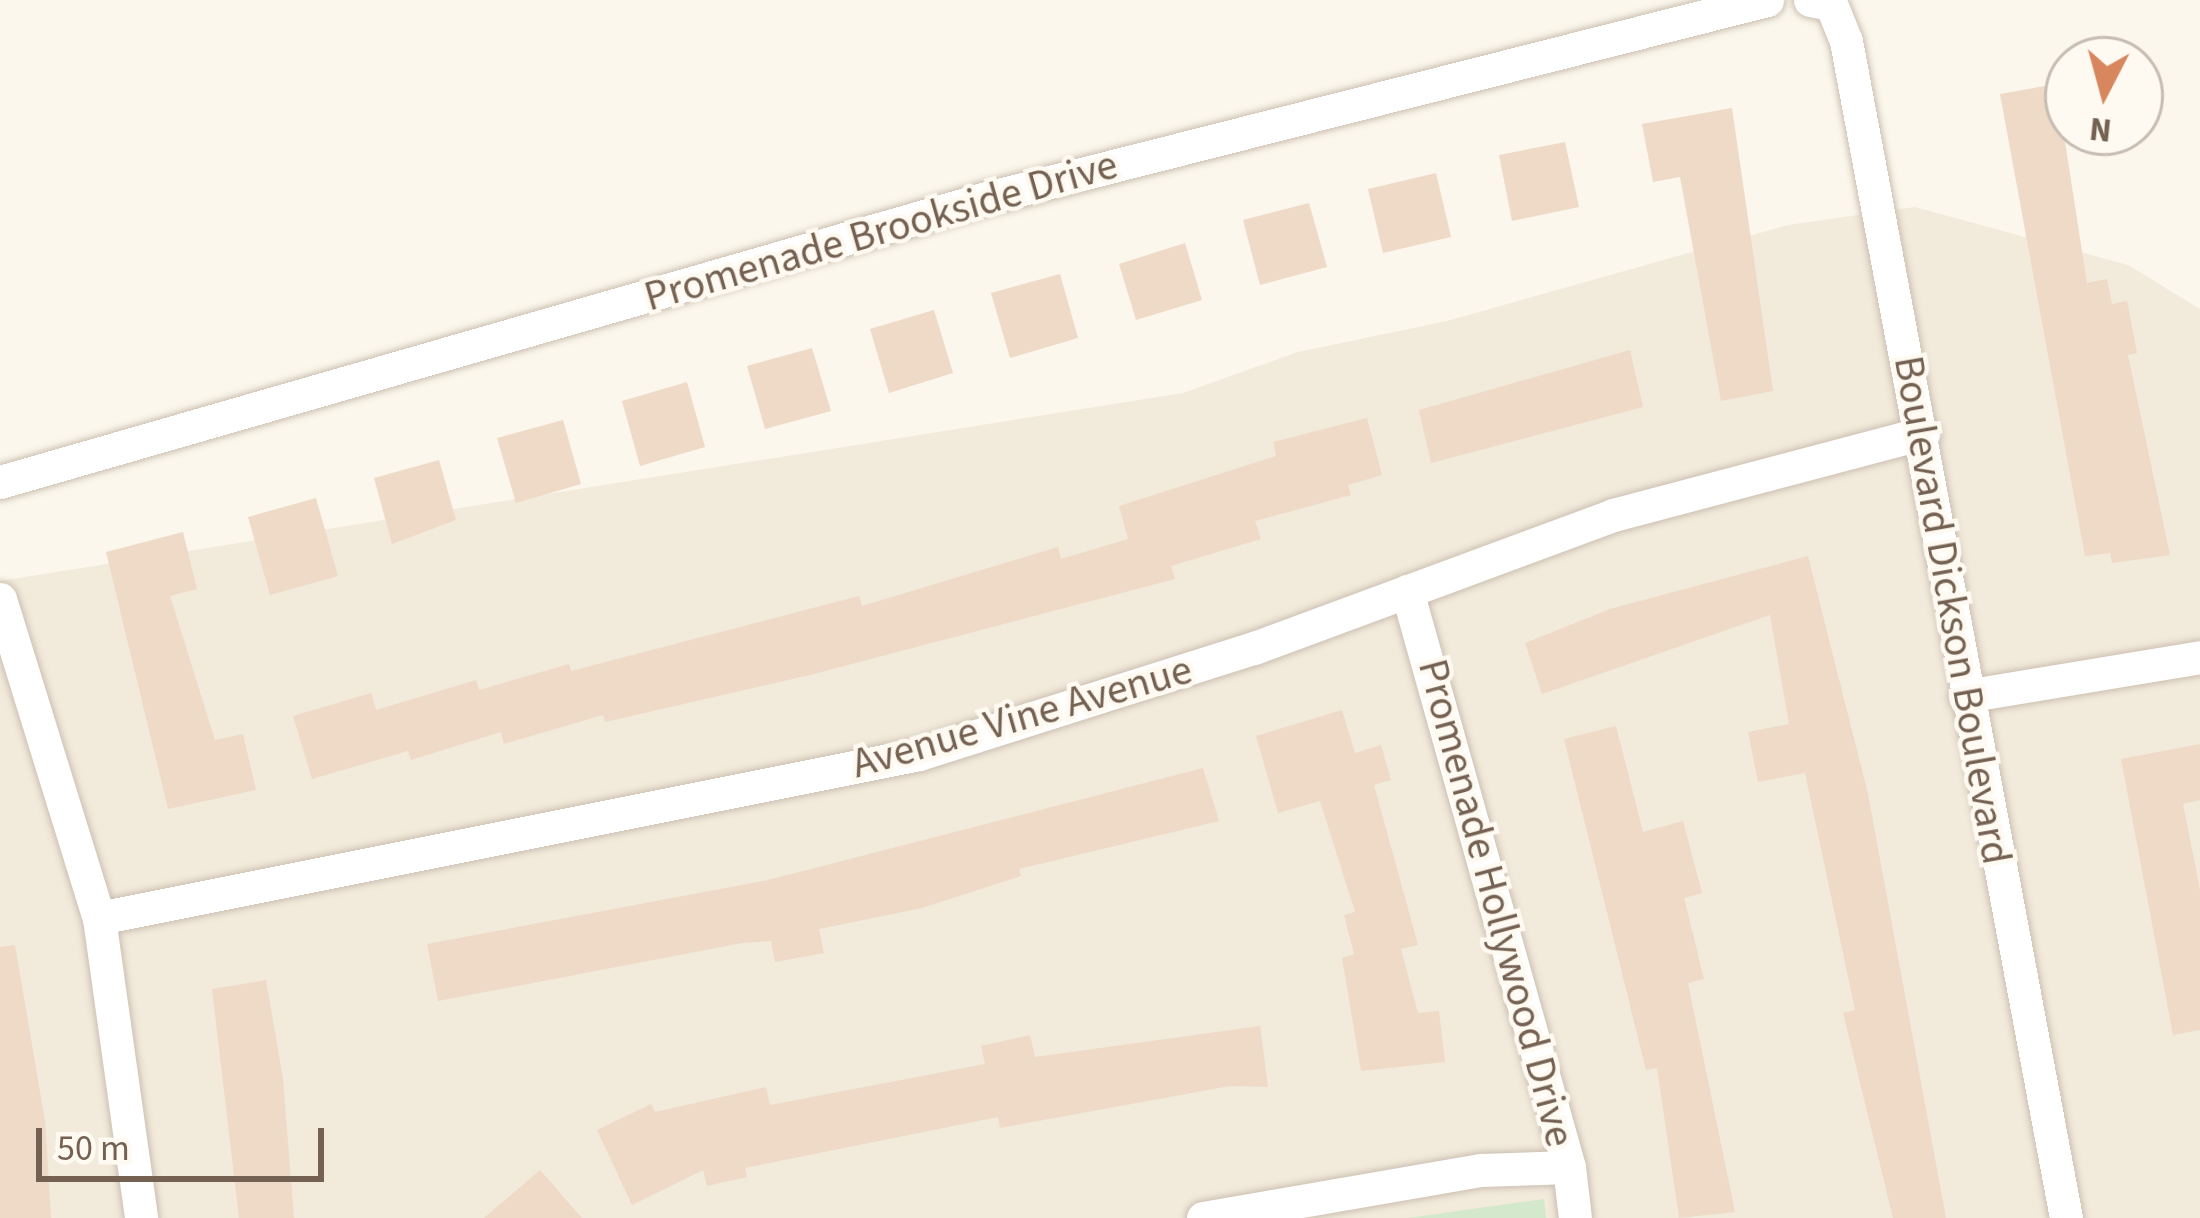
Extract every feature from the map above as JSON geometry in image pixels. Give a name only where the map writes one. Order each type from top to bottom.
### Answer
[{"type":"street","name":"Promenade Brookside Drive","points":[[0,482],[983,199],[1766,0]]},
{"type":"street","name":"Boulevard Dickson Boulevard","points":[[1821,2],[1846,41],[1923,433],[1965,696],[2066,1218]]},
{"type":"street","name":"Avenue Vine Avenue","points":[[99,918],[919,754],[1407,591],[1613,515],[1923,433]]},
{"type":"street","name":"Promenade Hollywood Drive","points":[[1407,591],[1569,1167],[1575,1218]]},
{"type":"street","points":[[0,599],[99,918],[142,1218]]},
{"type":"street","points":[[1965,696],[2200,657]]},
{"type":"street","points":[[1203,1218],[1482,1170],[1569,1167]]},
{"type":"shaded area","points":[[1915,207],[2128,265],[2200,309],[2200,1218],[0,1218],[0,581],[1183,393],[1298,352],[1447,321],[1788,225]]},
{"type":"green space","points":[[1544,1199],[1546,1218],[1408,1218]]},
{"type":"building","points":[[2044,86],[2044,156],[2067,156],[2087,283],[2107,279],[2112,304],[2127,301],[2137,353],[2128,355],[2170,555],[2112,563],[2110,553],[2085,556],[2000,94]]},
{"type":"building","points":[[1732,108],[1773,391],[1721,401],[1680,177],[1653,182],[1642,124]]},
{"type":"building","points":[[1565,142],[1579,207],[1512,221],[1499,155]]},
{"type":"building","points":[[1436,173],[1451,237],[1383,253],[1368,189]]},
{"type":"building","points":[[1309,203],[1327,267],[1260,285],[1243,220]]},
{"type":"building","points":[[1185,243],[1202,300],[1136,320],[1119,264]]},
{"type":"building","points":[[1060,274],[1078,338],[1010,358],[991,293]]},
{"type":"building","points":[[934,310],[953,373],[889,393],[870,329]]},
{"type":"building","points":[[812,348],[831,411],[765,429],[747,366]]},
{"type":"building","points":[[1630,350],[1643,407],[1431,463],[1419,410]]},
{"type":"building","points":[[687,382],[705,447],[640,466],[622,401]]},
{"type":"building","points":[[1367,418],[1382,475],[1348,485],[1351,495],[1255,521],[1261,539],[1171,566],[1175,579],[806,676],[605,722],[603,715],[504,744],[501,732],[411,760],[408,751],[312,779],[293,716],[371,693],[376,710],[476,680],[479,690],[569,664],[571,671],[859,596],[862,606],[1058,547],[1061,559],[1128,539],[1119,506],[1276,456],[1273,442]]},
{"type":"building","points":[[563,420],[581,484],[516,503],[497,438]]},
{"type":"building","points":[[439,460],[456,520],[392,544],[374,478]]},
{"type":"building","points":[[316,498],[338,576],[270,595],[248,517]]},
{"type":"building","points":[[183,532],[197,589],[170,596],[215,740],[243,734],[256,790],[168,809],[106,552]]},
{"type":"building","points":[[1808,556],[1868,794],[1946,1218],[1893,1218],[1843,1013],[1855,1010],[1805,773],[1758,782],[1748,732],[1789,724],[1770,615],[1542,694],[1525,643],[1610,609]]},
{"type":"building","points":[[1342,710],[1355,753],[1381,745],[1391,780],[1374,785],[1418,945],[1401,949],[1418,1013],[1439,1011],[1445,1062],[1361,1071],[1342,958],[1354,954],[1344,915],[1355,912],[1320,801],[1278,813],[1256,736]]},
{"type":"building","points":[[1616,726],[1643,832],[1683,821],[1702,893],[1684,898],[1704,979],[1688,983],[1735,1212],[1679,1218],[1657,1068],[1646,1070],[1564,739]]},
{"type":"building","points":[[2200,744],[2200,800],[2183,804],[2200,890],[2200,1030],[2173,1035],[2121,759]]},
{"type":"building","points":[[1203,768],[1219,821],[1019,869],[1021,876],[922,908],[819,929],[824,953],[775,962],[771,941],[742,943],[438,1001],[427,944],[768,880]]},
{"type":"building","points":[[15,945],[45,1121],[51,1218],[0,1218],[0,947]]},
{"type":"building","points":[[266,980],[283,1079],[294,1218],[239,1218],[212,989]]},
{"type":"building","points":[[1260,1026],[1268,1087],[1230,1086],[1000,1128],[998,1117],[745,1168],[747,1177],[707,1186],[703,1170],[632,1205],[597,1130],[651,1104],[655,1112],[766,1087],[770,1105],[985,1064],[981,1046],[1030,1035],[1035,1057]]},
{"type":"building","points":[[540,1170],[582,1218],[484,1218]]}]
